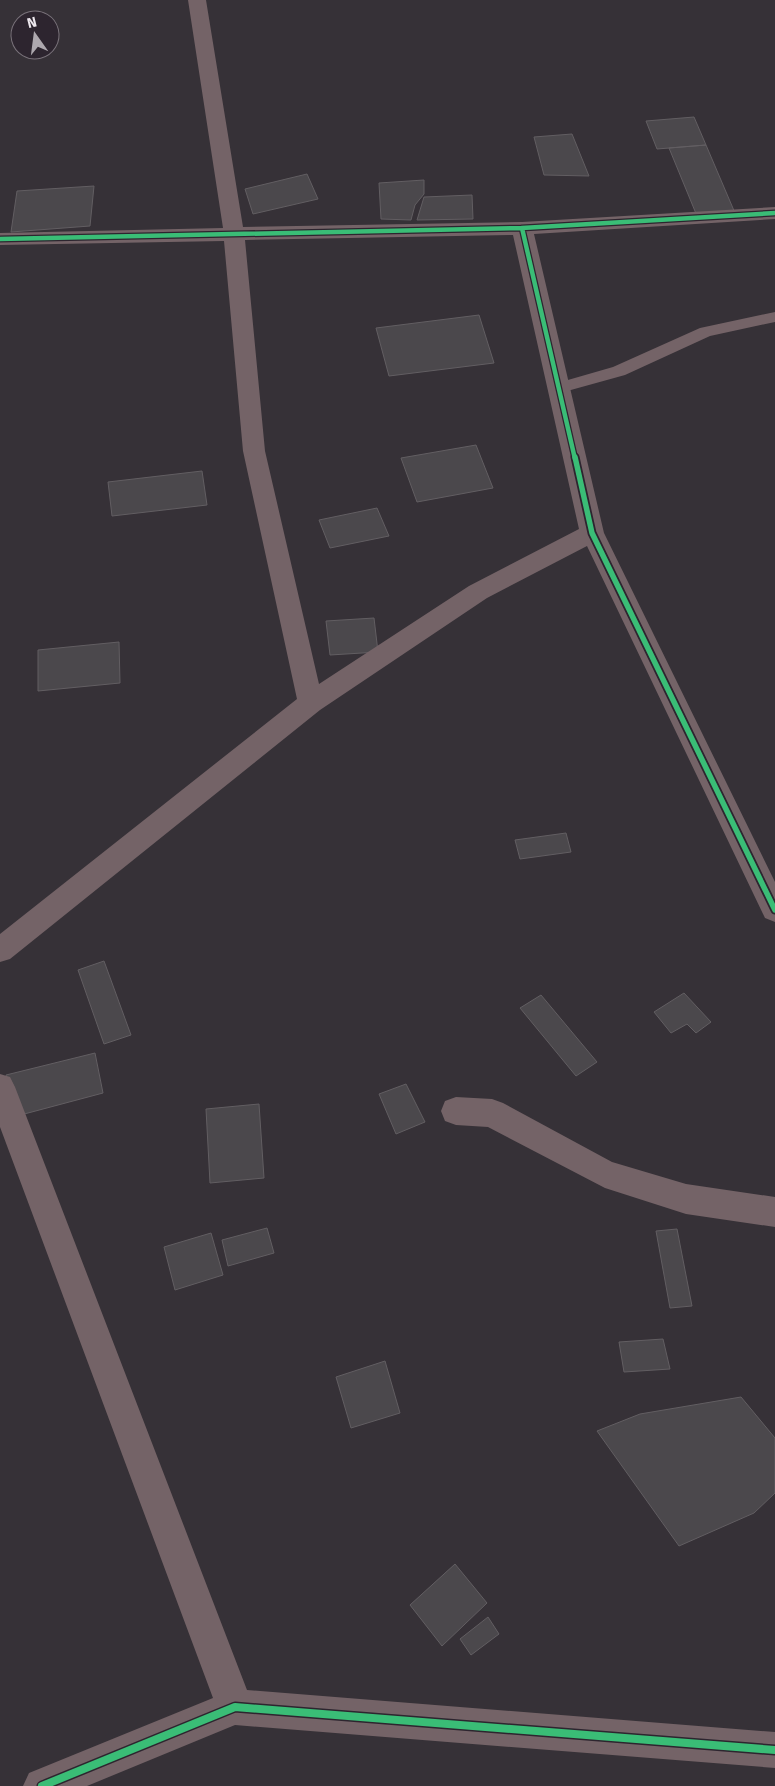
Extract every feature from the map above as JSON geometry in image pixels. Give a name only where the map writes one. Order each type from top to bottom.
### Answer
[{"type":"street","points":[[197,0],[234,233],[254,451],[311,703]]},
{"type":"street","points":[[0,239],[522,228],[775,212]]},
{"type":"street","points":[[522,228],[592,533],[775,910]]},
{"type":"street","points":[[0,950],[311,703],[478,592],[592,533]]},
{"type":"street","points":[[0,1087],[235,1707]]},
{"type":"street","points":[[456,1111],[492,1113],[606,1174],[686,1199],[775,1212]]},
{"type":"street","points":[[42,1786],[235,1707],[775,1750]]},
{"type":"lane","points":[[560,388],[619,371],[683,344],[706,332],[775,318]]},
{"type":"building","points":[[694,117],[706,145],[657,149],[646,121]]},
{"type":"building","points":[[572,134],[589,176],[544,175],[534,137]]},
{"type":"building","points":[[706,145],[735,213],[697,216],[669,148]]},
{"type":"building","points":[[307,174],[318,199],[253,214],[245,189]]},
{"type":"building","points":[[424,180],[424,194],[415,205],[411,220],[381,219],[379,183]]},
{"type":"building","points":[[94,186],[90,226],[11,232],[17,191]]},
{"type":"building","points":[[472,195],[473,219],[417,220],[424,197]]},
{"type":"building","points":[[479,315],[494,363],[389,376],[376,328]]},
{"type":"building","points":[[476,445],[493,488],[417,502],[401,458]]},
{"type":"building","points":[[202,471],[207,505],[112,516],[108,482]]},
{"type":"building","points":[[377,508],[389,536],[330,548],[319,520]]},
{"type":"building","points":[[374,618],[378,652],[330,655],[326,621]]},
{"type":"building","points":[[119,642],[120,683],[38,691],[38,650]]},
{"type":"building","points":[[566,833],[571,852],[520,859],[515,840]]},
{"type":"building","points":[[104,961],[131,1035],[104,1044],[78,970]]},
{"type":"building","points":[[684,993],[711,1022],[696,1033],[687,1024],[671,1033],[654,1012]]},
{"type":"building","points":[[541,995],[597,1062],[576,1076],[520,1008]]},
{"type":"building","points":[[95,1053],[103,1093],[13,1117],[6,1075]]},
{"type":"building","points":[[406,1084],[425,1122],[396,1134],[379,1094]]},
{"type":"building","points":[[259,1104],[264,1178],[210,1183],[206,1109]]},
{"type":"building","points":[[267,1228],[274,1253],[228,1266],[222,1240]]},
{"type":"building","points":[[677,1229],[692,1306],[670,1308],[656,1231]]},
{"type":"building","points":[[211,1233],[223,1275],[175,1290],[164,1247]]},
{"type":"building","points":[[663,1339],[670,1369],[624,1372],[619,1342]]},
{"type":"building","points":[[385,1361],[400,1413],[351,1428],[336,1377]]},
{"type":"building","points":[[741,1397],[775,1438],[775,1493],[754,1513],[679,1546],[597,1431],[640,1414]]},
{"type":"building","points":[[455,1564],[487,1603],[442,1646],[410,1605]]},
{"type":"building","points":[[488,1617],[499,1634],[471,1655],[460,1639]]},
{"type":"cycle path","points":[[0,239],[522,228],[775,213]]},
{"type":"cycle path","points":[[522,228],[592,533],[775,910]]},
{"type":"cycle path","points":[[42,1786],[235,1707],[775,1750]]}]
